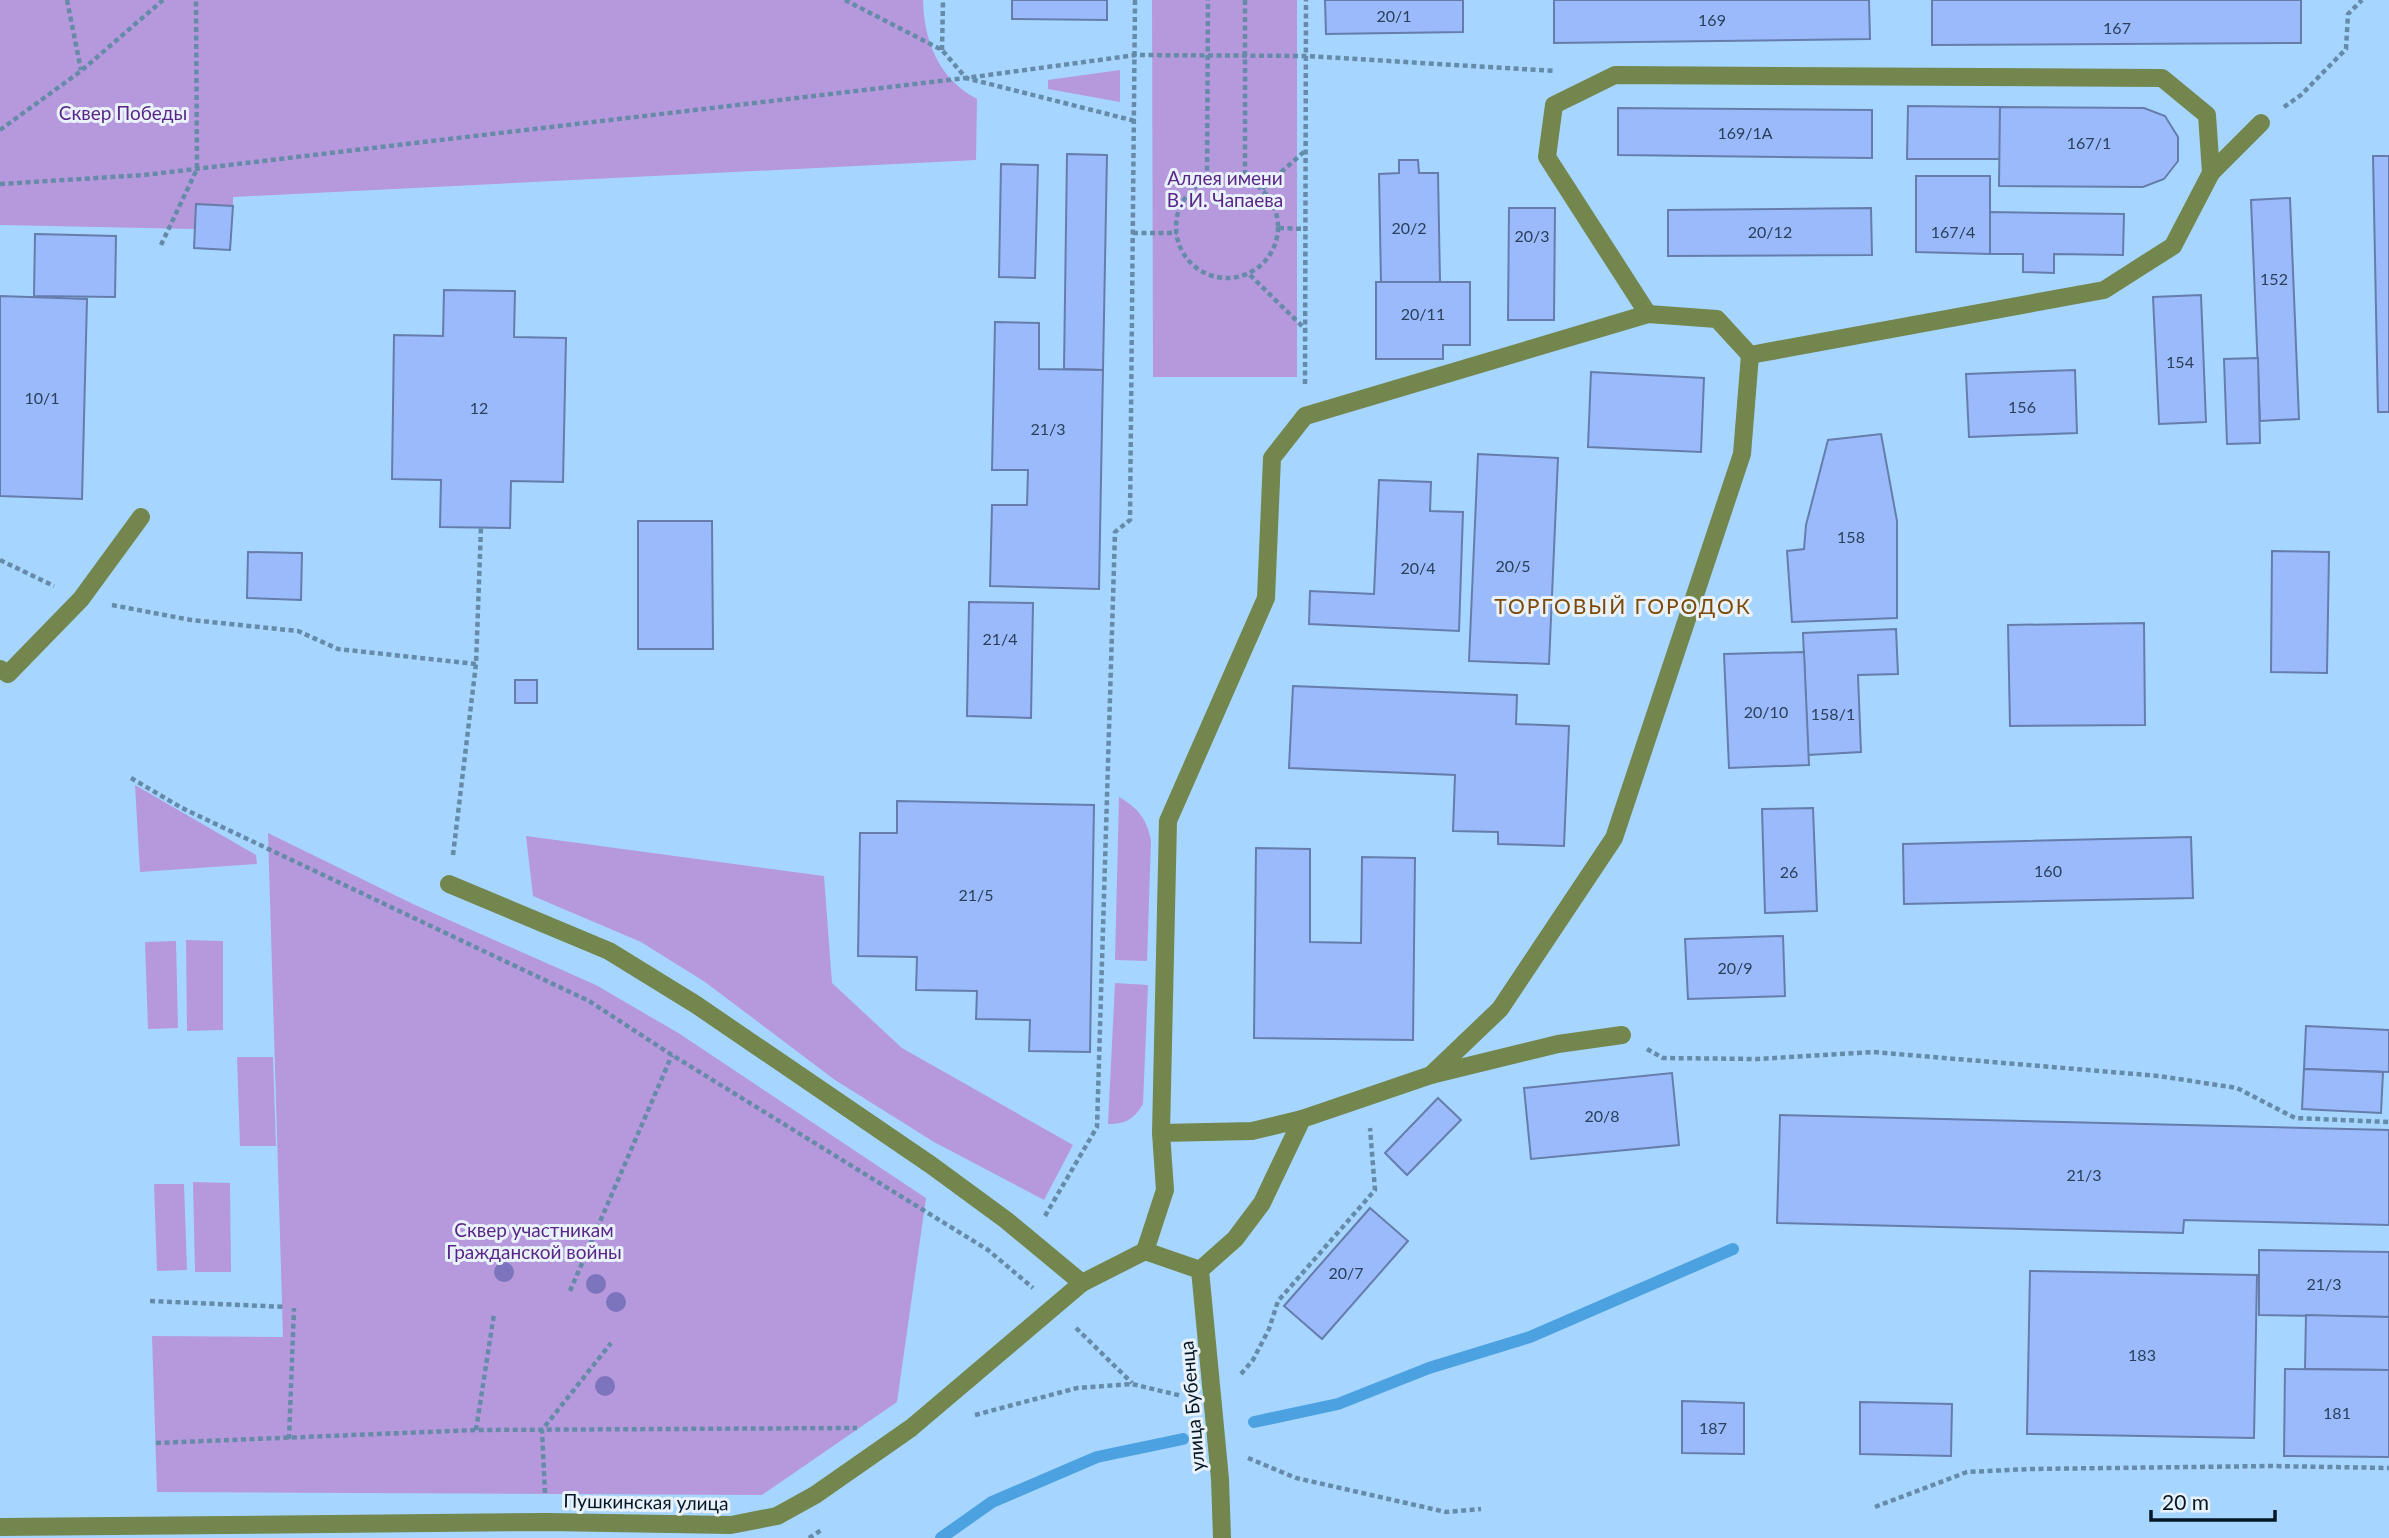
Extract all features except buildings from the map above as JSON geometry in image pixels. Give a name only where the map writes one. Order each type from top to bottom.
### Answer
[{"type":"street","points":[[1648,313],[1547,157],[1554,105],[1615,75],[2162,78],[2207,115],[2211,173]]},
{"type":"street","points":[[1750,355],[2104,290],[2173,246],[2211,173],[2261,123]]},
{"type":"street","points":[[1302,1119],[1262,1203],[1235,1239],[1200,1270],[1145,1251],[1165,1190],[1161,1133],[1168,821],[1266,598],[1272,458],[1305,416],[1648,313],[1717,318],[1750,355],[1742,454],[1614,838],[1500,1009],[1431,1075]]},
{"type":"street","points":[[0,669],[8,674],[81,599],[141,517]]},
{"type":"street","points":[[449,884],[609,951],[695,1004],[931,1165],[1082,1283]]},
{"type":"street","points":[[1161,1133],[1252,1131],[1302,1119],[1431,1075],[1558,1044],[1622,1035]]},
{"type":"street","name":"Пушкинская улица","points":[[0,1527],[547,1522],[731,1525],[777,1516],[816,1495],[911,1428],[1082,1283],[1145,1251]]},
{"type":"street","name":"улица Бубенца","points":[[1200,1270],[1223,1538]]},
{"type":"path","points":[[67,0],[81,71]]},
{"type":"path","points":[[0,130],[81,71],[163,0]]},
{"type":"path","points":[[161,245],[197,169],[196,0]]},
{"type":"path","points":[[845,0],[942,50],[966,78],[1135,121]]},
{"type":"path","points":[[942,50],[943,0]]},
{"type":"path","points":[[1007,1266],[1031,1241],[1097,1127],[1115,532],[1130,520],[1135,0]]},
{"type":"path","points":[[1207,179],[1208,0]]},
{"type":"path","points":[[1245,0],[1245,178]]},
{"type":"path","points":[[1305,416],[1307,0]]},
{"type":"path","points":[[2261,123],[2301,95],[2346,49],[2348,14],[2362,0]]},
{"type":"path","points":[[0,184],[197,169],[966,78],[1136,55],[1306,56],[1563,71]]},
{"type":"path","points":[[1262,189],[1306,150]]},
{"type":"path","points":[[1226,175],[1245,178],[1262,189],[1274,205],[1279,228],[1276,244],[1267,261],[1250,275],[1235,279],[1217,278],[1200,272],[1187,260],[1178,245],[1177,213],[1194,187],[1207,179],[1226,175]]},
{"type":"path","points":[[1279,228],[1306,229]]},
{"type":"path","points":[[1133,233],[1177,233]]},
{"type":"path","points":[[1250,275],[1306,330]]},
{"type":"path","points":[[449,884],[475,664],[481,527]]},
{"type":"path","points":[[0,560],[81,599],[191,620],[299,631],[338,649],[475,664]]},
{"type":"path","points":[[131,778],[193,813],[589,1001],[988,1251],[1033,1289]]},
{"type":"path","points":[[1622,1035],[1663,1058],[1758,1059],[1872,1052],[2159,1076],[2237,1088],[2295,1118],[2389,1122]]},
{"type":"path","points":[[570,1291],[672,1055]]},
{"type":"path","points":[[1237,1378],[1254,1360],[1269,1329],[1278,1301],[1375,1191],[1368,1096]]},
{"type":"path","points":[[150,1301],[286,1307]]},
{"type":"path","points":[[289,1439],[294,1308]]},
{"type":"path","points":[[476,1430],[494,1314]]},
{"type":"path","points":[[1075,1326],[1132,1384]]},
{"type":"path","points":[[547,1522],[542,1430],[611,1343]]},
{"type":"path","points":[[973,1415],[1077,1388],[1132,1384],[1193,1399]]},
{"type":"path","points":[[156,1443],[476,1430],[862,1429]]},
{"type":"path","points":[[1246,1458],[1296,1478],[1446,1512],[1481,1509]]},
{"type":"path","points":[[1875,1507],[1967,1472],[2257,1466],[2389,1468]]},
{"type":"path","points":[[809,1538],[831,1523]]},
{"type":"green space","name":"Сквер Победы","points":[[0,0],[923,0],[927,30],[936,58],[953,81],[977,99],[976,160],[233,197],[233,206],[196,204],[195,229],[0,225]]},
{"type":"green space","name":"Аллея имени В. И. Чапаева","points":[[1152,0],[1297,0],[1297,377],[1153,377]]},
{"type":"green space","points":[[1120,70],[1120,102],[1048,89],[1048,80]]},
{"type":"green space","points":[[135,785],[256,855],[257,864],[140,872]]},
{"type":"green space","points":[[1119,797],[1141,815],[1151,841],[1147,961],[1115,960]]},
{"type":"green space","name":"Сквер участникам Гражданской войны","points":[[268,833],[413,904],[596,985],[680,1034],[926,1198],[897,1402],[762,1495],[157,1492],[152,1336],[283,1337]]},
{"type":"green space","points":[[526,836],[824,876],[832,983],[902,1048],[1073,1145],[1044,1200],[934,1142],[835,1080],[705,982],[641,942],[533,896]]},
{"type":"green space","points":[[186,940],[223,941],[223,1030],[187,1031]]},
{"type":"green space","points":[[176,941],[178,1028],[148,1029],[145,942]]},
{"type":"green space","points":[[1115,983],[1148,985],[1143,1104],[1129,1120],[1108,1124]]},
{"type":"green space","points":[[237,1057],[273,1057],[276,1146],[240,1146]]},
{"type":"green space","points":[[193,1182],[230,1183],[231,1272],[195,1272]]},
{"type":"green space","points":[[154,1184],[184,1184],[187,1270],[157,1271]]},
{"type":"waterway","points":[[1254,1422],[1338,1404],[1429,1368],[1530,1337],[1733,1249]]},
{"type":"waterway","points":[[941,1538],[992,1502],[1097,1457],[1183,1439]]},
{"type":"district","name":"ТОРГОВЫЙ ГОРОДОК","points":[[1623,607]]}]
